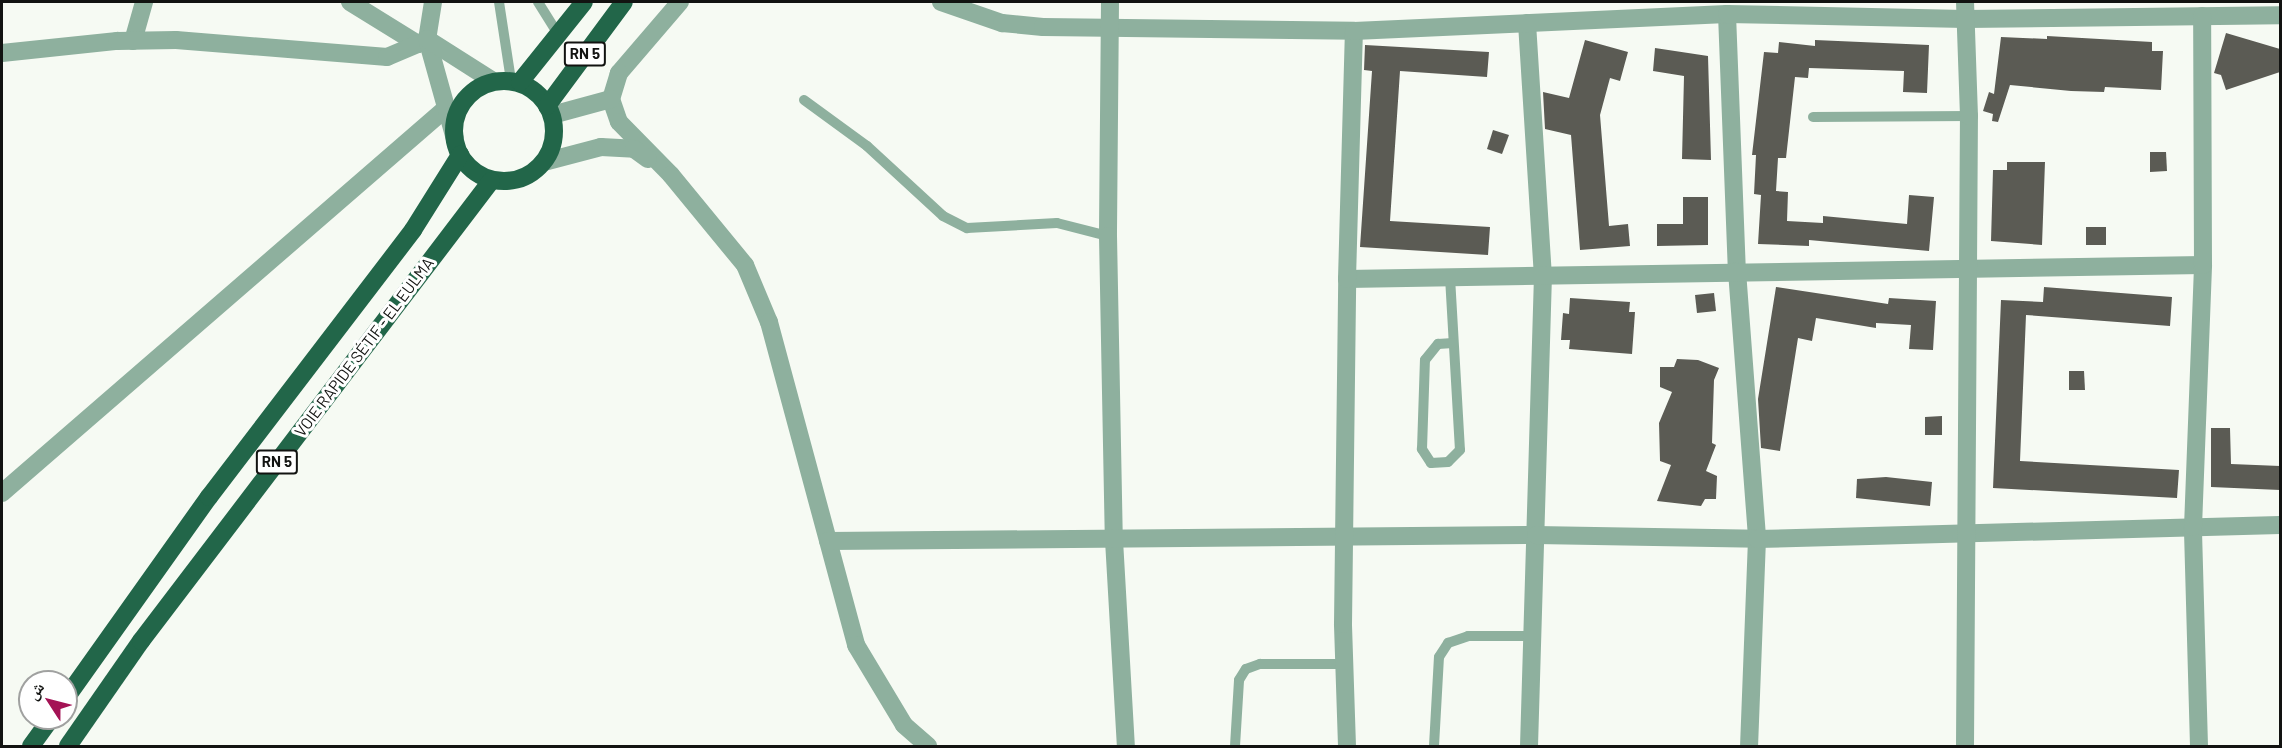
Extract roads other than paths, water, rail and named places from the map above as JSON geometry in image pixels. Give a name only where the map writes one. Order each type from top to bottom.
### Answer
[{"type":"highway","name":"RN 5","points":[[457,147],[455,120],[462,103],[475,89],[508,81],[559,35],[584,2]]},
{"type":"highway","name":"RN 5","points":[[550,110],[624,2]]},
{"type":"highway","points":[[457,147],[470,168],[491,181],[517,179],[544,162],[552,147],[550,110],[508,81]]},
{"type":"highway","name":"VOIE RAPIDE SÉTIF - EL EULMA","points":[[78,681],[209,497],[413,230],[457,147]]},
{"type":"highway","name":"VOIE RAPIDE SÉTIF - EL EULMA","points":[[68,747],[148,632],[491,181]]},
{"type":"highway","points":[[31,747],[43,730]]},
{"type":"street","points":[[133,41],[144,2]]},
{"type":"street","points":[[350,2],[422,42],[508,81]]},
{"type":"street","points":[[434,2],[422,42],[457,147]]},
{"type":"street","points":[[680,2],[620,73],[611,99],[619,122],[672,175],[745,265],[769,322],[856,645],[904,725],[928,747]]},
{"type":"street","points":[[941,2],[1002,24],[1354,31],[1727,14],[1965,10],[2202,16],[2280,15]]},
{"type":"street","points":[[1110,2],[1108,236],[1114,540],[1126,747]]},
{"type":"street","points":[[1965,10],[1969,116],[1965,747]]},
{"type":"street","points":[[1727,14],[1737,271],[1757,539],[1749,747]]},
{"type":"street","points":[[2199,747],[2193,527],[2203,265],[2202,16]]},
{"type":"street","points":[[1527,23],[1543,275],[1529,747]]},
{"type":"street","points":[[1347,747],[1345,536],[1347,279],[1354,31]]},
{"type":"street","points":[[2,53],[133,41],[176,40],[387,57],[422,42]]},
{"type":"street","points":[[550,110],[611,99]]},
{"type":"street","points":[[2,494],[444,110]]},
{"type":"street","points":[[544,162],[601,147],[634,149],[672,175]]},
{"type":"street","points":[[1347,279],[2203,265]]},
{"type":"street","points":[[828,541],[1536,535],[1757,539],[2280,525]]},
{"type":"lane","points":[[499,2],[508,81]]},
{"type":"lane","points":[[538,2],[559,35]]},
{"type":"lane","points":[[804,100],[867,146],[943,216],[967,228],[1056,223],[1108,236]]},
{"type":"lane","points":[[1812,117],[1969,116]]},
{"type":"lane","points":[[1450,277],[1452,343],[1460,450],[1448,462],[1431,463],[1422,450],[1425,360],[1438,344],[1452,343]]},
{"type":"lane","points":[[1434,747],[1439,657],[1448,644],[1468,636],[1532,636]]},
{"type":"lane","points":[[1235,747],[1239,680],[1246,669],[1260,664],[1345,664]]}]
